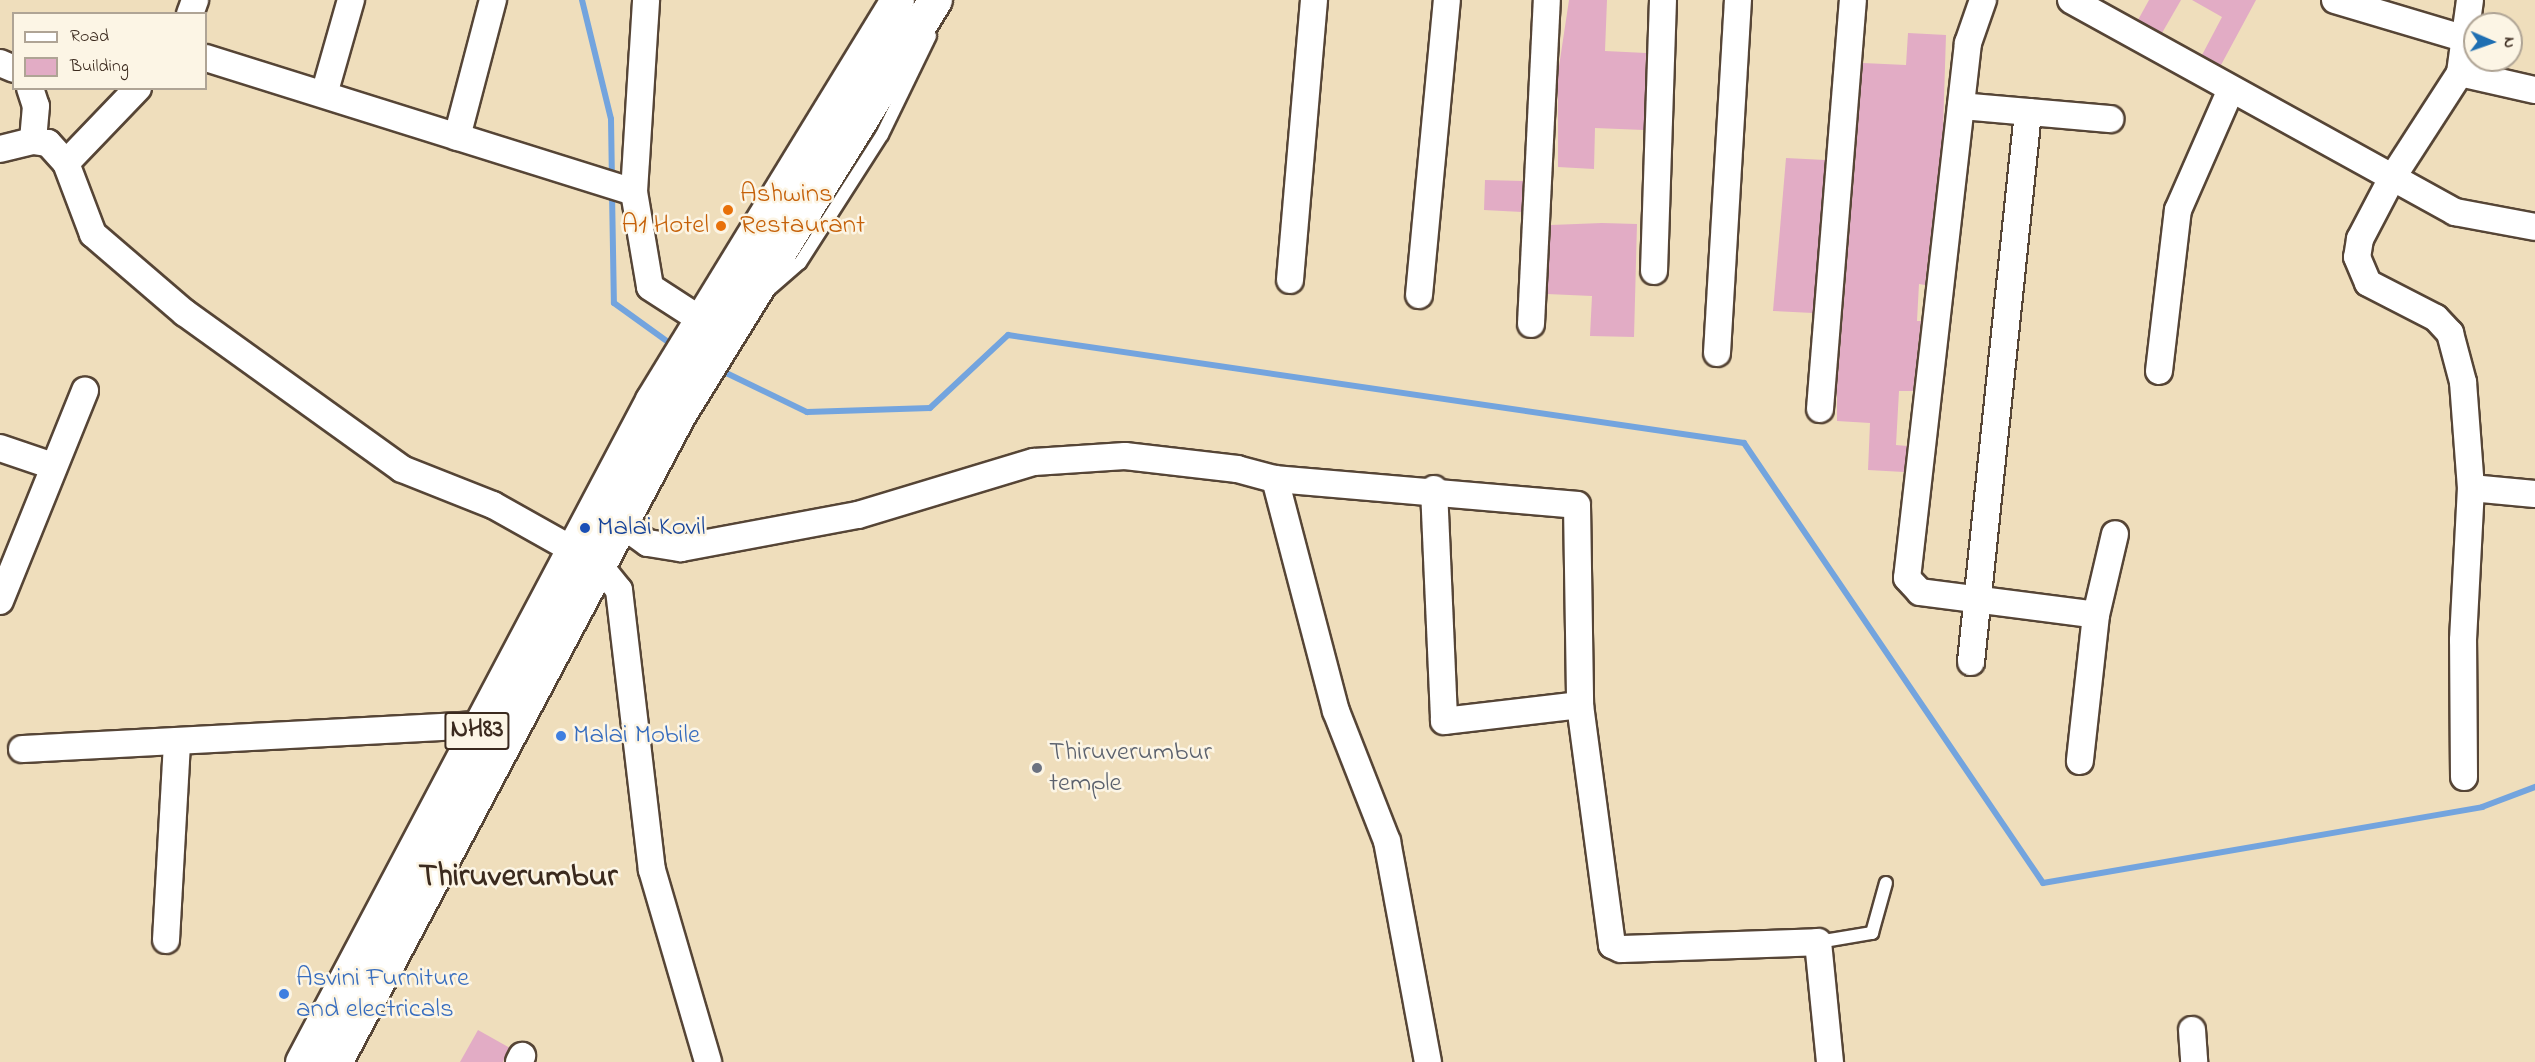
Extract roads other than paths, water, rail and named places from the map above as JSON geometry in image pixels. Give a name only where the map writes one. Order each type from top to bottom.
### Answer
[{"type":"highway","name":"NH83","points":[[717,324],[897,0]]},
{"type":"highway","name":"NH83","points":[[302,1062],[570,549],[666,407],[717,324],[935,0]]},
{"type":"highway","name":"NH83","points":[[335,1062],[620,523],[666,407]]},
{"type":"street","points":[[325,91],[351,0]]},
{"type":"street","points":[[457,137],[493,0]]},
{"type":"street","points":[[646,0],[628,190],[650,287],[717,324]]},
{"type":"street","points":[[1290,280],[1314,0]]},
{"type":"street","points":[[1419,295],[1447,0]]},
{"type":"street","points":[[1531,324],[1548,0]]},
{"type":"street","points":[[1654,271],[1663,0]]},
{"type":"street","points":[[1717,353],[1738,0]]},
{"type":"street","points":[[1820,409],[1853,0]]},
{"type":"street","points":[[1983,0],[1968,43],[1906,566],[1912,586],[1920,592],[1977,603],[2096,615]]},
{"type":"street","points":[[2071,0],[2455,212],[2535,227]]},
{"type":"street","points":[[2335,0],[2376,7],[2463,38]]},
{"type":"street","points":[[2463,56],[2460,73],[2392,178],[2360,239],[2359,272],[2368,283],[2436,318],[2450,333],[2463,382],[2471,488],[2463,640],[2464,777]]},
{"type":"street","points":[[207,58],[325,91],[457,137],[593,176],[628,190]]},
{"type":"street","points":[[2460,73],[2535,90]]},
{"type":"street","points":[[2159,371],[2178,210],[2231,88]]},
{"type":"street","points":[[31,90],[36,106],[33,141]]},
{"type":"street","points":[[66,163],[136,90]]},
{"type":"street","points":[[1961,106],[2110,119]]},
{"type":"street","points":[[1971,662],[2028,112]]},
{"type":"street","points":[[0,149],[33,141],[48,143],[66,163],[93,234],[185,313],[402,470],[493,505],[598,564],[619,590],[652,870],[708,1062]]},
{"type":"street","points":[[3,586],[85,391]]},
{"type":"street","points":[[0,448],[53,466]]},
{"type":"street","points":[[620,523],[648,543],[681,549],[858,515],[1034,462],[1091,458],[1159,460],[1275,479],[1434,489],[1577,505],[1580,705],[1615,948],[1818,942],[1830,1062]]},
{"type":"street","points":[[1275,479],[1336,711],[1387,841],[1428,1062]]},
{"type":"street","points":[[2471,488],[2535,494]]},
{"type":"street","points":[[1434,489],[1444,721],[1580,705]]},
{"type":"street","points":[[2080,761],[2096,615],[2115,534]]},
{"type":"street","points":[[22,749],[480,725]]},
{"type":"street","points":[[165,940],[177,741]]},
{"type":"street","points":[[2192,1030],[2194,1062]]},
{"type":"lane","points":[[717,324],[800,263],[882,135],[948,0]]},
{"type":"lane","points":[[1818,942],[1872,933],[1886,883]]},
{"type":"waterway","points":[[582,0],[611,119],[612,180]]},
{"type":"waterway","points":[[612,193],[614,303],[675,347]]},
{"type":"waterway","points":[[718,369],[807,412],[930,408],[1008,335],[1744,443],[2043,883],[2482,807],[2535,787]]},
{"type":"place","name":"Ashwins Restaurant","points":[[728,210]]},
{"type":"place","name":"A1 Hotel","points":[[721,226]]},
{"type":"place","name":"Malai Kovil","points":[[585,528]]},
{"type":"place","name":"Malai Mobile","points":[[561,736]]},
{"type":"place","name":"Thiruverumbur temple","points":[[1037,768]]},
{"type":"place","name":"Asvini Furniture and electricals","points":[[284,994]]},
{"type":"district","name":"Thiruverumbur","points":[[518,878]]}]
